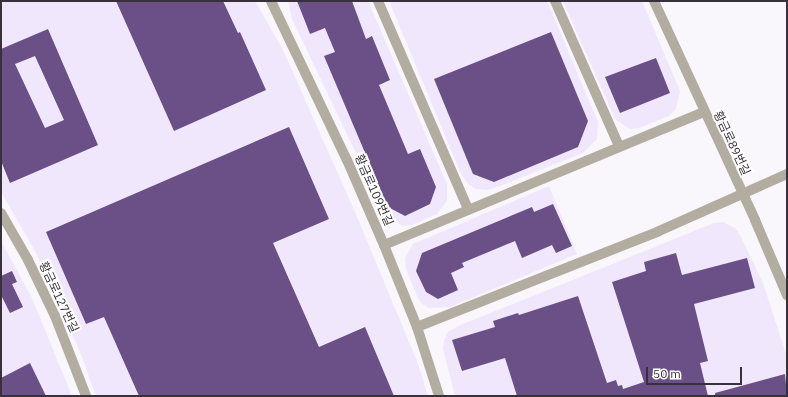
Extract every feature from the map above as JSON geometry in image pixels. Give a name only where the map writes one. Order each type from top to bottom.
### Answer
[{"type":"street","name":"황금로109번길","points":[[271,1],[347,160],[384,246],[416,327],[439,396]]},
{"type":"street","points":[[378,1],[468,209]]},
{"type":"street","points":[[555,1],[618,146]]},
{"type":"street","name":"황금로89번길","points":[[654,1],[774,261],[787,295]]},
{"type":"street","points":[[384,246],[618,146],[704,112]]},
{"type":"street","points":[[416,327],[743,196],[787,174]]},
{"type":"street","name":"황금로127번길","points":[[1,213],[28,260],[55,316],[86,396]]},
{"type":"shaded area","points":[[1,1],[255,1],[283,50],[355,212],[417,361],[428,396],[96,396],[80,352],[35,251],[1,192]]},
{"type":"shaded area","points":[[288,1],[368,1],[447,184],[447,201],[437,214],[412,225],[403,226],[386,216],[292,19]]},
{"type":"shaded area","points":[[389,1],[547,1],[598,122],[597,139],[583,153],[500,186],[488,190],[476,189],[469,185],[461,174]]},
{"type":"shaded area","points":[[563,1],[642,1],[680,91],[676,109],[669,116],[639,128],[630,129],[615,119]]},
{"type":"shaded area","points":[[549,186],[577,254],[450,307],[429,308],[422,304],[417,296],[406,269],[405,258],[413,244]]},
{"type":"shaded area","points":[[723,222],[735,228],[740,235],[763,283],[787,357],[787,396],[455,396],[443,349],[444,340],[448,332],[458,326],[714,223]]},
{"type":"shaded area","points":[[1,241],[32,298],[72,396],[1,396]]},
{"type":"building","points":[[116,1],[223,1],[238,33],[240,32],[266,90],[174,131]]},
{"type":"building","points":[[297,1],[352,1],[366,39],[372,36],[390,80],[379,85],[408,154],[420,149],[436,187],[430,204],[405,216],[388,207],[324,56],[335,52],[325,28],[310,34]]},
{"type":"building","points":[[48,29],[98,145],[10,183],[1,161],[1,49]],"holes":[[[35,56],[64,120],[45,128],[15,64]]]},
{"type":"building","points":[[551,32],[588,121],[578,147],[494,182],[473,174],[434,79]]},
{"type":"building","points":[[656,58],[670,93],[620,113],[605,77]]},
{"type":"building","points":[[289,127],[329,219],[273,243],[319,347],[365,327],[394,396],[139,396],[104,317],[86,324],[46,232]]},
{"type":"building","points":[[553,204],[572,246],[556,253],[552,245],[522,258],[515,241],[462,263],[464,267],[451,273],[458,290],[438,299],[426,292],[416,271],[422,253],[532,207],[534,212]]},
{"type":"building","points":[[676,253],[682,275],[747,258],[755,288],[694,304],[708,361],[700,363],[708,396],[517,396],[505,358],[462,371],[452,340],[495,327],[493,321],[518,313],[519,315],[578,296],[607,383],[616,380],[618,386],[622,385],[623,389],[644,382],[612,282],[646,271],[644,262]]},
{"type":"building","points":[[12,271],[17,282],[12,284],[23,307],[10,313],[1,295],[1,276]]},
{"type":"building","points":[[30,363],[46,396],[1,396],[1,378]]},
{"type":"building","points":[[785,374],[787,396],[715,396],[715,393]]}]
